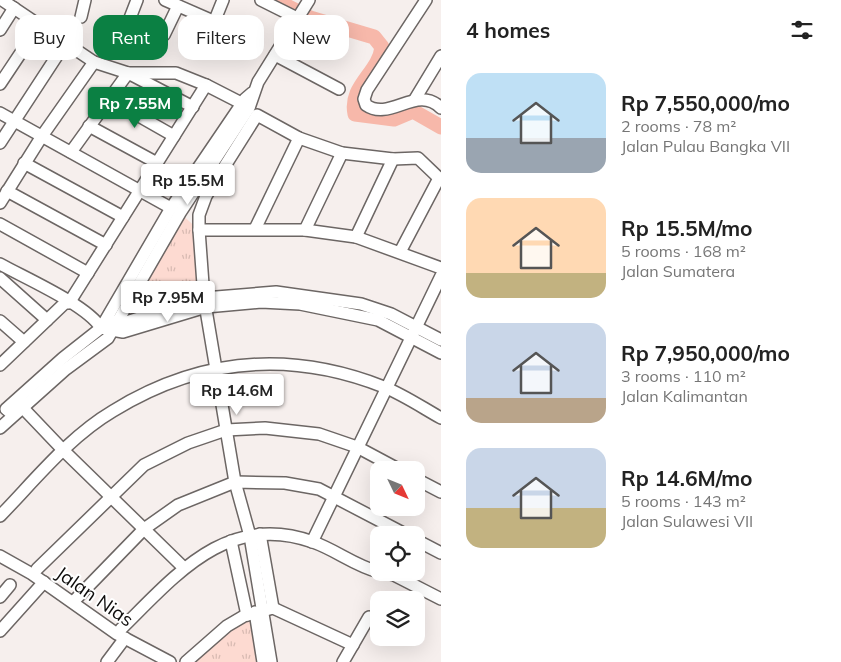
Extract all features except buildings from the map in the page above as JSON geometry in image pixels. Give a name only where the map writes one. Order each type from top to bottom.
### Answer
[{"type":"street","points":[[2,0],[25,15]]},
{"type":"street","points":[[82,15],[85,0]]},
{"type":"street","points":[[131,15],[137,0]]},
{"type":"street","points":[[165,0],[199,15]]},
{"type":"street","points":[[216,15],[224,0]]},
{"type":"street","points":[[261,0],[304,7]]},
{"type":"street","points":[[426,0],[366,90],[364,99],[366,105],[378,110],[415,99],[439,102]]},
{"type":"street","points":[[168,27],[178,6]]},
{"type":"street","points":[[0,30],[14,8]]},
{"type":"street","points":[[83,54],[94,62],[128,73],[193,107]]},
{"type":"street","points":[[415,99],[441,56]]},
{"type":"street","points":[[0,428],[6,409],[63,358],[106,324],[180,213],[274,58]]},
{"type":"street","points":[[0,84],[16,60]]},
{"type":"street","points":[[0,142],[54,60]]},
{"type":"street","points":[[283,60],[339,89]]},
{"type":"street","points":[[0,203],[42,136],[94,62]]},
{"type":"street","points":[[128,73],[172,72],[206,85],[246,106]]},
{"type":"street","points":[[71,152],[128,73]]},
{"type":"street","points":[[0,364],[68,302],[124,217],[206,85]]},
{"type":"street","points":[[109,99],[174,136]]},
{"type":"street","points":[[6,409],[22,407],[66,369],[103,343],[106,324],[171,208],[246,106]]},
{"type":"street","points":[[0,113],[171,208]]},
{"type":"street","points":[[263,662],[260,612],[250,534],[234,482],[205,302],[199,230],[200,215],[206,196],[257,115],[299,138],[342,153],[393,159],[418,158],[440,179],[400,252]]},
{"type":"street","points":[[89,126],[157,163]]},
{"type":"street","points":[[255,229],[299,138]]},
{"type":"street","points":[[305,230],[342,153]]},
{"type":"street","points":[[356,237],[393,159]]},
{"type":"street","points":[[24,163],[124,217]]},
{"type":"street","points":[[7,192],[106,245]]},
{"type":"street","points":[[0,224],[88,273]]},
{"type":"street","points":[[199,230],[305,230],[356,237],[441,268]]},
{"type":"street","points":[[0,264],[106,324],[126,322],[205,302],[276,292],[361,304],[413,331],[441,340]]},
{"type":"street","points":[[312,542],[332,497],[441,276]]},
{"type":"street","points":[[0,278],[47,320]]},
{"type":"street","points":[[0,321],[24,342]]},
{"type":"street","points":[[413,331],[441,353]]},
{"type":"street","points":[[0,516],[63,450],[112,411],[174,380],[216,369],[268,363],[338,373],[385,388],[441,418]]},
{"type":"street","points":[[22,407],[183,568]]},
{"type":"street","points":[[37,568],[110,495],[144,465],[188,443],[226,430],[252,427],[319,434],[357,447],[383,461]]},
{"type":"street","points":[[73,602],[144,530],[178,505],[234,482],[284,483],[319,489],[389,526]]},
{"type":"street","points":[[425,484],[441,492]]},
{"type":"street","points":[[250,534],[260,612],[271,662]]},
{"type":"street","points":[[107,662],[123,634],[183,568],[218,547],[250,534],[270,534],[312,542],[363,568],[370,570]]},
{"type":"street","points":[[231,541],[260,612]]},
{"type":"street","points":[[425,544],[441,552]]},
{"type":"street","name":"Jalan Nias","points":[[0,556],[170,662]]},
{"type":"street","points":[[406,581],[441,599]]},
{"type":"street","points":[[0,631],[44,582]]},
{"type":"street","points":[[0,597],[10,585]]},
{"type":"street","points":[[186,662],[227,626],[260,612],[353,645]]},
{"type":"street","points":[[343,662],[369,617]]},
{"type":"green space","points":[[180,213],[199,230],[204,298],[117,322]]},
{"type":"green space","points":[[255,613],[263,662],[186,662],[227,626]]},
{"type":"waterway","points":[[275,0],[310,18],[374,37],[382,47],[376,64],[356,95],[354,104],[355,114],[394,119],[413,111],[441,127]]}]
